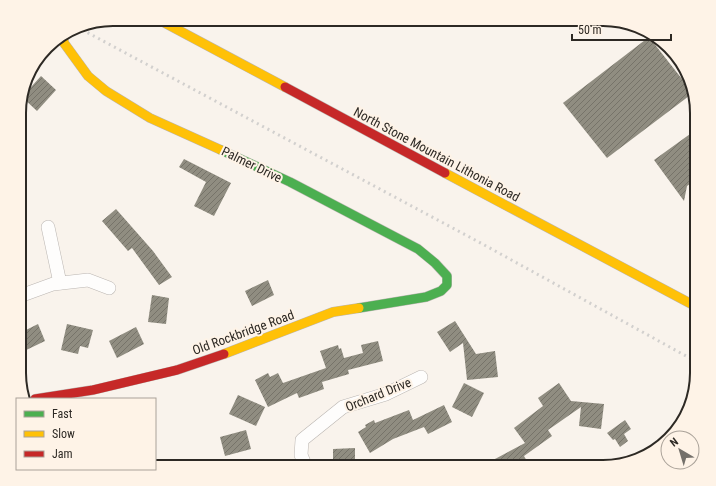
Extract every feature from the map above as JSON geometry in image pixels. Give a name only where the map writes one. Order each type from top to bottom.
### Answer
[{"type":"street","name":"North Stone Mountain Lithonia Road","points":[[171,26],[690,303]]},
{"type":"street","name":"Palmer Drive","points":[[65,41],[88,76],[106,91],[150,118],[212,145],[290,182],[418,249],[435,263],[447,276]]},
{"type":"street","points":[[48,227],[60,283]]},
{"type":"street","name":"Old Rockbridge Road","points":[[41,398],[93,390],[177,370],[247,346],[333,312],[426,296],[441,291],[447,285],[447,276]]},
{"type":"street","points":[[26,294],[53,284],[88,280],[109,288]]},
{"type":"street","name":"Orchard Drive","points":[[303,460],[301,455],[302,440],[343,407],[386,394],[421,377]]},
{"type":"building","points":[[647,38],[653,42],[683,81],[688,97],[607,158],[563,103]]},
{"type":"building","points":[[41,76],[56,90],[37,111],[27,102],[30,89]]},
{"type":"building","points":[[690,134],[690,184],[687,186],[684,201],[654,160]]},
{"type":"building","points":[[184,159],[231,183],[214,216],[194,206],[206,182],[179,167]]},
{"type":"building","points":[[116,209],[153,251],[172,277],[159,285],[132,248],[128,251],[102,221]]},
{"type":"building","points":[[268,280],[274,295],[252,306],[245,291]]},
{"type":"building","points":[[152,295],[169,298],[166,324],[148,322]]},
{"type":"building","points":[[455,321],[476,354],[495,351],[498,377],[467,380],[463,343],[450,352],[437,332]]},
{"type":"building","points":[[38,324],[45,341],[26,350],[26,330]]},
{"type":"building","points":[[67,324],[93,330],[88,348],[80,346],[78,354],[61,350]]},
{"type":"building","points":[[136,327],[144,344],[117,358],[109,341]]},
{"type":"building","points":[[378,341],[383,361],[348,370],[349,374],[322,382],[324,389],[299,398],[297,393],[268,407],[255,380],[268,373],[270,377],[278,373],[283,383],[326,368],[320,351],[338,345],[339,349],[341,348],[344,358],[363,353],[361,345]]},
{"type":"building","points":[[464,383],[484,393],[472,417],[452,407]]},
{"type":"building","points":[[559,383],[571,401],[604,404],[601,429],[579,426],[581,407],[548,430],[552,436],[524,456],[526,460],[493,460],[525,443],[514,428],[543,406],[538,398]]},
{"type":"building","points":[[238,395],[265,407],[256,426],[229,414]]},
{"type":"building","points":[[444,405],[452,422],[428,434],[424,427],[393,439],[370,453],[358,432],[366,427],[365,425],[374,420],[375,423],[409,410],[413,420]]},
{"type":"building","points":[[625,420],[631,429],[624,434],[628,441],[620,447],[615,439],[613,440],[607,433]]},
{"type":"building","points":[[246,430],[251,449],[225,456],[220,437]]},
{"type":"building","points":[[355,448],[355,460],[333,460],[333,449]]},
{"type":"railway","points":[[85,31],[477,241],[690,358]]},
{"type":"traffic: fast","points":[[221,150],[290,182],[418,249],[435,263],[447,276],[447,285],[441,291],[426,297],[359,308]]},
{"type":"traffic: slow","points":[[171,26],[285,87]]},
{"type":"traffic: slow","points":[[64,42],[88,76],[106,91],[150,118],[221,150]]},
{"type":"traffic: slow","points":[[445,173],[690,303]]},
{"type":"traffic: slow","points":[[224,354],[333,312],[359,308]]},
{"type":"traffic: jam","points":[[285,87],[445,173]]},
{"type":"traffic: jam","points":[[41,398],[93,390],[177,370],[224,354]]}]
